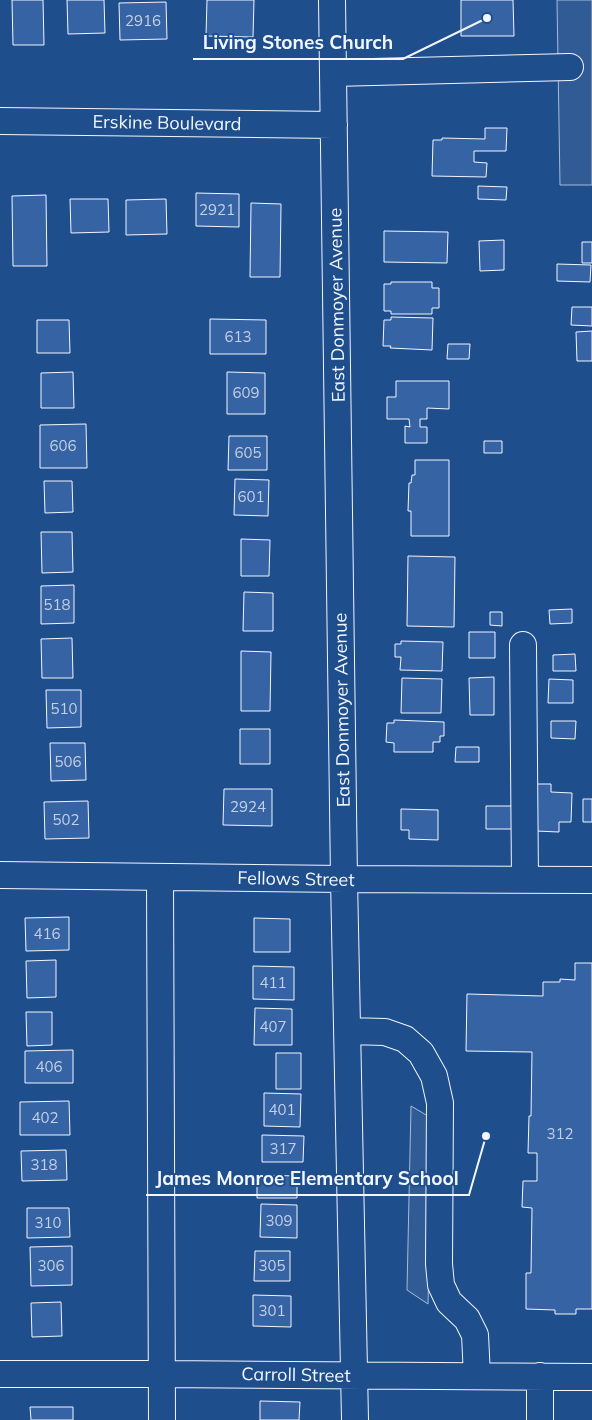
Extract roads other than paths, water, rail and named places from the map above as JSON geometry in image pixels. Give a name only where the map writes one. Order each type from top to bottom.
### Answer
[{"type":"street","name":"East Donmoyer Avenue","points":[[332,0],[344,880],[356,1420]]},
{"type":"street","points":[[334,73],[570,67]]},
{"type":"street","name":"Erskine Boulevard","points":[[0,122],[334,125]]},
{"type":"street","points":[[524,645],[524,879]]},
{"type":"street","name":"Fellows Street","points":[[0,875],[344,880],[592,880]]},
{"type":"street","points":[[160,877],[162,1420]]},
{"type":"street","points":[[348,1031],[385,1032],[404,1038],[421,1053],[434,1076],[440,1103],[439,1264],[441,1285],[450,1302],[467,1319],[475,1335],[477,1376]]},
{"type":"street","name":"Carroll Street","points":[[0,1374],[592,1377]]},
{"type":"street","points":[[540,1376],[540,1420]]},
{"type":"place","name":"Living Stones Church","points":[[487,18]]},
{"type":"place","name":"James Monroe Elementary School","points":[[486,1136]]}]
